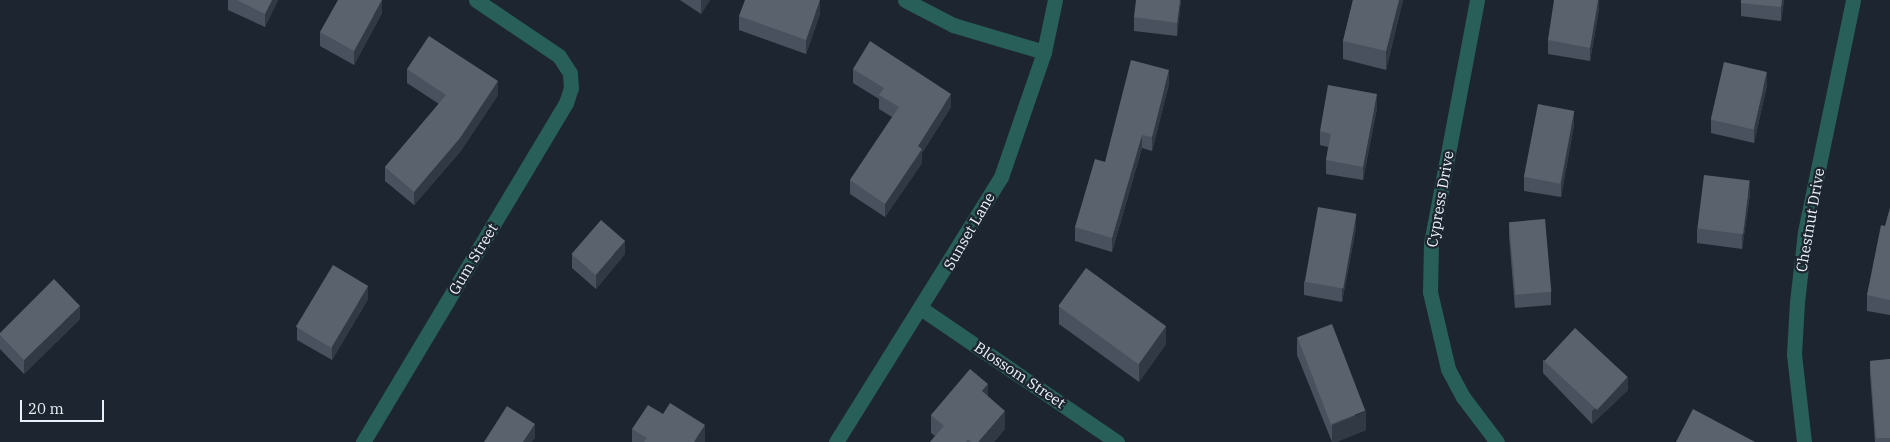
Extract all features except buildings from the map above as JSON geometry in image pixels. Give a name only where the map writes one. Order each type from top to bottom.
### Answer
[{"type":"street","name":"Gum Street","points":[[363,442],[566,103],[570,73],[559,56],[476,0]]},
{"type":"street","points":[[905,0],[961,28],[1044,52]]},
{"type":"street","name":"Sunset Lane","points":[[836,442],[922,309],[1001,177],[1044,52],[1055,0]]},
{"type":"street","name":"Cypress Drive","points":[[1477,0],[1430,244],[1430,292],[1448,369],[1462,397],[1497,442]]},
{"type":"street","name":"Chestnut Drive","points":[[1804,442],[1794,354],[1797,302],[1805,232],[1853,0]]},
{"type":"street","name":"Blossom Street","points":[[922,309],[1118,442]]}]
